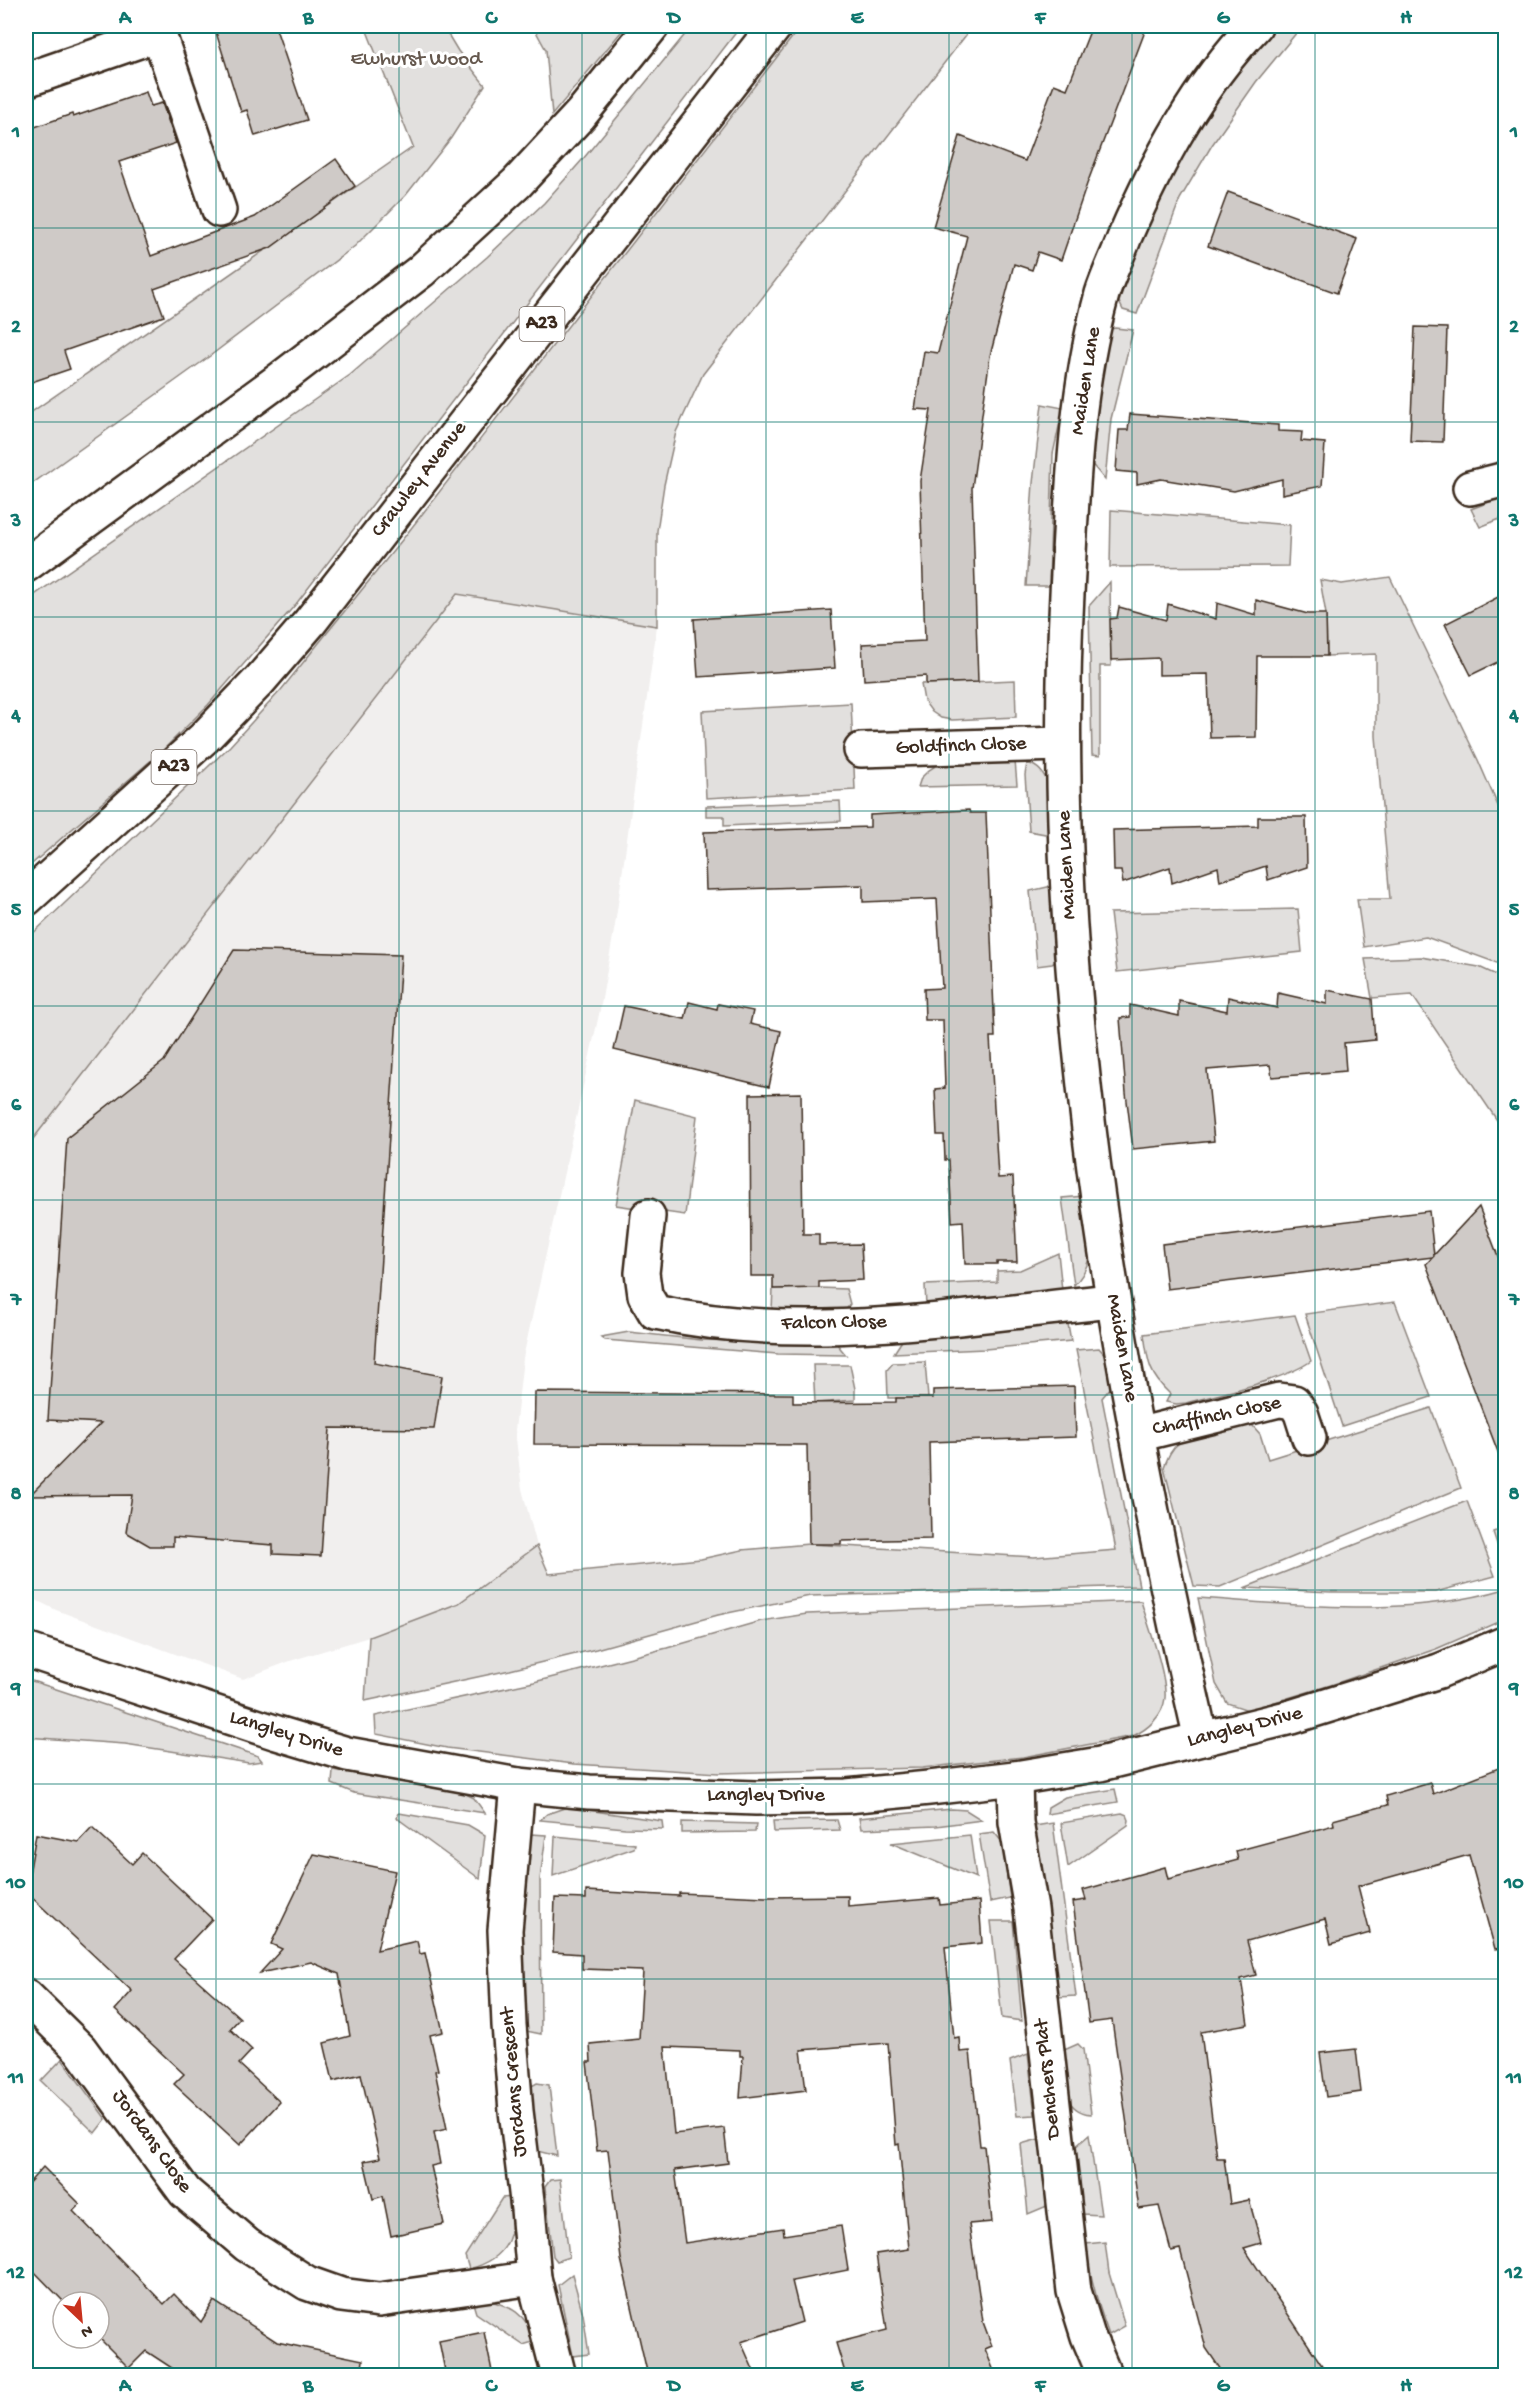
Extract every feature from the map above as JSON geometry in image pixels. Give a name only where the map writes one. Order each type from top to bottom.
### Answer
[{"type":"street","points":[[26,565],[279,380],[421,271],[517,183],[581,114],[652,26]]},
{"type":"street","name":"Crawley Avenue","points":[[26,899],[204,738],[260,680],[310,622],[775,26]]},
{"type":"street","name":"Maiden Lane","points":[[1201,1739],[1167,1592],[1112,1300],[1073,982],[1062,744],[1071,493],[1081,393],[1103,291],[1147,185],[1191,108],[1239,42],[1255,26]]},
{"type":"street","points":[[26,80],[158,30],[219,210]]},
{"type":"street","points":[[1470,488],[1506,479]]},
{"type":"street","name":"Goldfinch Close","points":[[861,750],[1062,744]]},
{"type":"street","name":"Falcon Close","points":[[648,1216],[642,1273],[645,1295],[655,1312],[677,1317],[732,1325],[870,1325],[956,1319],[1112,1300]]},
{"type":"street","name":"Chaffinch Close","points":[[1137,1435],[1279,1400],[1294,1402],[1301,1413],[1309,1438]]},
{"type":"street","name":"Langley Drive","points":[[26,1650],[347,1754],[518,1785],[589,1792],[756,1798],[847,1796],[1016,1778],[1100,1764],[1291,1717],[1439,1671],[1506,1643]]},
{"type":"street","name":"Denchers Plat","points":[[1016,1778],[1016,1822],[1031,1909],[1074,2290],[1088,2336],[1105,2376]]},
{"type":"street","name":"Jordans Crescent","points":[[518,1785],[505,1930],[506,1974],[516,2111],[534,2278],[559,2376]]},
{"type":"street","name":"Jordans Close","points":[[26,1996],[80,2049],[185,2192],[247,2245],[307,2283],[342,2295],[379,2300],[534,2278]]},
{"type":"shaded area","points":[[457,593],[657,626],[615,925],[600,1010],[523,1358],[515,1430],[522,1489],[537,1546],[459,1603],[369,1637],[290,1661],[243,1679],[56,1610],[26,1595],[26,1143]]},
{"type":"green space","name":"Ewhurst Wood","points":[[365,26],[443,26],[458,51],[485,85],[451,138],[406,195],[355,246],[210,356],[26,488],[26,416],[413,147]]},
{"type":"green space","points":[[533,26],[626,26],[552,115],[546,50]]},
{"type":"green space","points":[[692,26],[741,26],[296,604],[208,705],[163,750],[26,869],[26,601],[350,375],[487,257],[544,203]]},
{"type":"green space","points":[[801,26],[973,26],[703,374],[676,432],[664,485],[657,531],[657,626],[457,594],[26,1148],[26,940],[230,746],[281,690],[402,540]]},
{"type":"green space","points":[[1278,26],[1302,26],[1256,82],[1212,145],[1180,199],[1137,314],[1123,310],[1119,302],[1136,252],[1181,156],[1225,89]]},
{"type":"green space","points":[[1111,329],[1133,330],[1111,419],[1105,480],[1090,462],[1099,383]]},
{"type":"green space","points":[[1042,404],[1063,408],[1053,454],[1049,586],[1026,586],[1033,483]]},
{"type":"green space","points":[[1505,496],[1505,517],[1480,527],[1471,509]]},
{"type":"green space","points":[[1111,510],[1290,525],[1288,566],[1110,567]]},
{"type":"green space","points":[[1390,577],[1478,760],[1505,822],[1505,966],[1426,937],[1364,947],[1357,899],[1390,899],[1376,736],[1376,654],[1327,656],[1326,614],[1320,580],[1342,584]]},
{"type":"green space","points":[[1110,582],[1111,666],[1100,666],[1100,756],[1092,755],[1089,606]]},
{"type":"green space","points":[[1015,680],[1016,717],[952,720],[941,718],[932,712],[924,701],[921,684]]},
{"type":"green space","points":[[851,703],[855,790],[706,798],[702,711]]},
{"type":"green space","points":[[1015,761],[1017,785],[918,787],[921,778],[940,763]]},
{"type":"green space","points":[[1027,763],[1037,767],[1048,783],[1051,803],[1051,835],[1029,831],[1025,775]]},
{"type":"green space","points":[[840,801],[841,821],[724,826],[724,816],[706,816],[706,806]]},
{"type":"green space","points":[[1052,886],[1057,961],[1037,966],[1030,891]]},
{"type":"green space","points":[[1298,909],[1302,952],[1117,972],[1110,913]]},
{"type":"green space","points":[[1421,957],[1479,967],[1505,979],[1505,1132],[1412,995],[1372,998],[1365,959]]},
{"type":"green space","points":[[635,1100],[697,1116],[685,1215],[616,1205]]},
{"type":"green space","points":[[1084,1196],[1090,1254],[1082,1275],[1074,1285],[1062,1198]]},
{"type":"green space","points":[[1058,1253],[1062,1290],[926,1306],[925,1285],[997,1282],[997,1271],[1020,1270]]},
{"type":"green space","points":[[773,1289],[846,1289],[850,1304],[846,1310],[772,1310]]},
{"type":"green space","points":[[1395,1302],[1431,1397],[1342,1426],[1305,1314]]},
{"type":"green space","points":[[1295,1315],[1311,1361],[1300,1368],[1251,1386],[1186,1403],[1166,1402],[1170,1394],[1154,1374],[1144,1334]]},
{"type":"green space","points":[[1068,1324],[1071,1341],[985,1349],[894,1353],[903,1339]]},
{"type":"green space","points":[[629,1332],[701,1340],[836,1343],[846,1355],[778,1354],[605,1340],[601,1337]]},
{"type":"green space","points":[[1099,1348],[1105,1355],[1112,1386],[1102,1398],[1139,1586],[810,1596],[718,1615],[510,1670],[365,1701],[369,1637],[459,1603],[537,1546],[549,1574],[701,1559],[742,1550],[809,1544],[1034,1557],[1116,1550],[1076,1350]]},
{"type":"green space","points":[[925,1362],[928,1398],[888,1398],[887,1370],[893,1363]]},
{"type":"green space","points":[[813,1365],[850,1365],[855,1400],[815,1403]]},
{"type":"green space","points":[[1431,1408],[1461,1488],[1220,1587],[1194,1586],[1164,1467],[1168,1457],[1179,1443],[1194,1435],[1214,1430],[1252,1425],[1260,1434],[1268,1459]]},
{"type":"green space","points":[[1467,1501],[1495,1576],[1436,1592],[1332,1592],[1244,1588]]},
{"type":"green space","points":[[1506,1528],[1505,1568],[1493,1532]]},
{"type":"green space","points":[[1505,1589],[1505,1619],[1436,1649],[1331,1685],[1248,1710],[1227,1703],[1216,1684],[1198,1598],[1314,1606],[1391,1606],[1430,1604]]},
{"type":"green space","points":[[1141,1601],[1165,1688],[1164,1705],[1158,1716],[1144,1730],[1133,1736],[1023,1757],[922,1768],[719,1773],[574,1764],[447,1748],[376,1734],[375,1716],[534,1682],[761,1621],[807,1614]]},
{"type":"green space","points":[[26,1679],[258,1756],[262,1761],[249,1763],[125,1744],[26,1737]]},
{"type":"green space","points":[[333,1770],[464,1793],[474,1798],[485,1813],[354,1793],[332,1784]]},
{"type":"green space","points":[[1115,1789],[1118,1802],[1047,1814],[1048,1807],[1065,1797]]},
{"type":"green space","points":[[567,1807],[662,1821],[663,1829],[540,1820],[547,1814]]},
{"type":"green space","points":[[952,1809],[966,1810],[982,1820],[936,1826],[861,1829],[859,1818]]},
{"type":"green space","points":[[399,1813],[468,1825],[485,1835],[480,1879],[397,1818]]},
{"type":"green space","points":[[1122,1813],[1127,1815],[1128,1825],[1068,1867],[1061,1823]]},
{"type":"green space","points":[[837,1820],[840,1830],[774,1832],[773,1821]]},
{"type":"green space","points":[[682,1822],[756,1824],[755,1832],[682,1833]]},
{"type":"green space","points":[[1053,1823],[1076,1996],[1057,1997],[1049,1915],[1036,1848],[1035,1826]]},
{"type":"green space","points":[[994,1832],[1002,1842],[1010,1898],[990,1902],[979,1834]]},
{"type":"green space","points":[[531,1834],[546,1835],[540,1879],[541,2034],[526,2031],[519,1923]]},
{"type":"green space","points":[[970,1835],[976,1878],[891,1843]]},
{"type":"green space","points":[[555,1836],[635,1844],[634,1848],[553,1876]]},
{"type":"green space","points":[[991,1921],[1013,1921],[1022,2021],[1002,2018]]},
{"type":"green space","points":[[1078,2044],[1083,2049],[1091,2114],[1073,2106],[1065,2090],[1062,2051]]},
{"type":"green space","points":[[1028,2054],[1035,2115],[1017,2116],[1010,2061]]},
{"type":"green space","points":[[62,2059],[106,2119],[95,2133],[41,2081]]},
{"type":"green space","points":[[537,2083],[549,2085],[557,2156],[537,2151],[530,2087]]},
{"type":"green space","points":[[1089,2135],[1101,2215],[1083,2214],[1074,2148]]},
{"type":"green space","points":[[1039,2139],[1047,2206],[1028,2214],[1021,2144]]},
{"type":"green space","points":[[560,2179],[569,2257],[557,2261],[553,2256],[545,2187],[550,2180]]},
{"type":"green space","points":[[513,2197],[512,2223],[507,2244],[493,2259],[469,2269],[465,2256],[502,2198]]},
{"type":"green space","points":[[1105,2242],[1109,2273],[1125,2326],[1109,2335],[1094,2290],[1086,2244]]},
{"type":"green space","points":[[572,2274],[583,2314],[589,2354],[573,2356],[558,2285]]},
{"type":"green space","points":[[483,2299],[516,2312],[532,2331],[536,2341],[523,2345],[476,2313],[472,2300]]},
{"type":"building","points":[[214,26],[275,26],[307,120],[255,136],[247,110],[241,112]]},
{"type":"building","points":[[1092,26],[1147,26],[1087,184],[1061,260],[1038,252],[1032,270],[1014,264],[990,356],[972,488],[978,682],[926,684],[926,676],[864,680],[862,644],[925,641],[920,481],[931,410],[915,409],[924,351],[938,353],[967,236],[933,227],[960,136],[1025,161],[1054,84],[1067,89]]},
{"type":"building","points":[[146,92],[151,106],[162,103],[176,143],[119,162],[151,256],[255,217],[336,159],[355,186],[270,248],[154,289],[164,316],[64,351],[70,369],[26,384],[26,130]]},
{"type":"building","points":[[1228,192],[1357,239],[1337,293],[1208,246]]},
{"type":"building","points":[[1415,327],[1447,328],[1443,442],[1410,441]]},
{"type":"building","points":[[1130,414],[1278,425],[1278,431],[1302,432],[1301,441],[1325,443],[1322,486],[1282,494],[1282,479],[1234,491],[1161,479],[1137,484],[1137,473],[1116,471],[1119,430],[1128,430]]},
{"type":"building","points":[[1506,593],[1506,658],[1471,675],[1445,624]]},
{"type":"building","points":[[1256,600],[1308,614],[1326,614],[1327,656],[1257,656],[1256,737],[1210,738],[1208,674],[1159,675],[1159,658],[1111,660],[1110,619],[1117,618],[1119,607],[1166,620],[1168,604],[1216,619],[1217,603],[1256,615]]},
{"type":"building","points":[[831,610],[835,668],[698,677],[694,619]]},
{"type":"building","points":[[969,810],[970,813],[986,813],[995,1037],[990,1037],[998,1178],[1013,1177],[1017,1262],[997,1262],[997,1264],[965,1264],[963,1221],[952,1222],[949,1160],[945,1160],[944,1135],[937,1135],[935,1089],[945,1088],[943,1020],[925,1020],[924,989],[942,988],[937,899],[863,902],[863,885],[706,890],[704,832],[870,827],[870,815]]},
{"type":"building","points":[[1258,817],[1306,817],[1307,867],[1268,880],[1266,866],[1220,881],[1218,867],[1172,883],[1170,867],[1123,883],[1121,871],[1114,871],[1113,830],[1258,826]]},
{"type":"building","points":[[234,950],[401,955],[374,1363],[442,1376],[434,1429],[330,1428],[321,1556],[273,1554],[273,1545],[173,1537],[173,1546],[150,1546],[126,1532],[132,1495],[29,1496],[101,1423],[48,1420],[67,1138],[164,1061]]},
{"type":"building","points":[[1327,990],[1372,999],[1375,1040],[1344,1043],[1346,1071],[1272,1077],[1270,1065],[1207,1070],[1214,1141],[1133,1149],[1120,1018],[1130,1017],[1130,1005],[1179,1016],[1179,1001],[1227,1011],[1228,997],[1277,1008],[1278,993],[1327,1004]]},
{"type":"building","points":[[689,1002],[717,1009],[718,1004],[753,1011],[750,1024],[781,1031],[769,1087],[614,1050],[624,1006],[685,1019]]},
{"type":"building","points":[[801,1093],[803,1234],[819,1234],[819,1245],[861,1244],[863,1280],[819,1282],[819,1288],[773,1289],[773,1276],[751,1276],[750,1094]]},
{"type":"building","points":[[1479,1207],[1506,1277],[1506,1465],[1503,1465],[1426,1264],[1433,1257],[1167,1289],[1162,1244],[1429,1211],[1434,1255]]},
{"type":"building","points":[[1074,1386],[1076,1437],[929,1442],[931,1539],[809,1544],[807,1445],[534,1444],[535,1392],[793,1394],[793,1403],[896,1402],[896,1398],[933,1398],[933,1390]]},
{"type":"building","points":[[1506,1765],[1506,1948],[1495,1949],[1469,1855],[1358,1886],[1370,1933],[1331,1944],[1325,1919],[1247,1941],[1256,1975],[1241,1979],[1248,2024],[1201,2032],[1217,2158],[1224,2158],[1230,2204],[1249,2200],[1261,2243],[1244,2248],[1329,2376],[1225,2376],[1206,2348],[1180,2249],[1171,2251],[1159,2206],[1139,2209],[1112,2020],[1089,2023],[1073,1902],[1086,1900],[1083,1890],[1165,1867],[1168,1879],[1238,1860],[1236,1851],[1334,1825],[1333,1820],[1388,1805],[1386,1796],[1430,1783],[1433,1794]]},
{"type":"building","points":[[92,1827],[132,1864],[142,1853],[212,1919],[174,1959],[240,2018],[230,2029],[252,2050],[239,2064],[280,2102],[240,2145],[174,2084],[184,2074],[115,2010],[132,1991],[26,1892],[36,1834],[78,1842]]},
{"type":"building","points":[[314,1854],[395,1871],[377,1950],[417,1941],[420,1954],[425,1953],[443,2032],[430,2035],[447,2129],[434,2132],[440,2164],[431,2166],[444,2224],[391,2236],[383,2196],[373,2199],[364,2161],[380,2158],[361,2074],[333,2081],[324,2043],[350,2036],[339,1974],[311,1962],[260,1973],[282,1949],[271,1944]]},
{"type":"building","points":[[586,1891],[679,1896],[679,1893],[765,1897],[848,1896],[848,1906],[939,1898],[940,1905],[979,1901],[982,1943],[945,1947],[954,2038],[959,2037],[960,2052],[970,2051],[980,2146],[984,2146],[992,2222],[969,2224],[983,2322],[992,2346],[985,2349],[996,2376],[846,2376],[836,2343],[887,2330],[876,2254],[909,2249],[899,2144],[896,2145],[888,2043],[801,2050],[806,2090],[740,2098],[743,2056],[740,2056],[740,2050],[665,2047],[674,2134],[724,2128],[728,2163],[675,2170],[685,2243],[783,2228],[784,2235],[841,2226],[848,2270],[792,2281],[802,2322],[741,2342],[756,2376],[648,2376],[621,2259],[608,2150],[597,2151],[587,2062],[591,2062],[590,2044],[639,2039],[643,1971],[582,1969],[582,1954],[553,1952],[555,1898],[586,1899]]},
{"type":"building","points":[[1356,2049],[1361,2092],[1326,2097],[1320,2053]]},
{"type":"building","points":[[43,2167],[80,2204],[73,2211],[164,2304],[174,2294],[201,2322],[214,2301],[277,2342],[363,2360],[361,2376],[184,2376],[146,2351],[129,2368],[111,2350],[111,2290],[52,2290],[26,2263],[26,2186]]},
{"type":"building","points":[[484,2332],[493,2376],[446,2376],[439,2341]]}]
